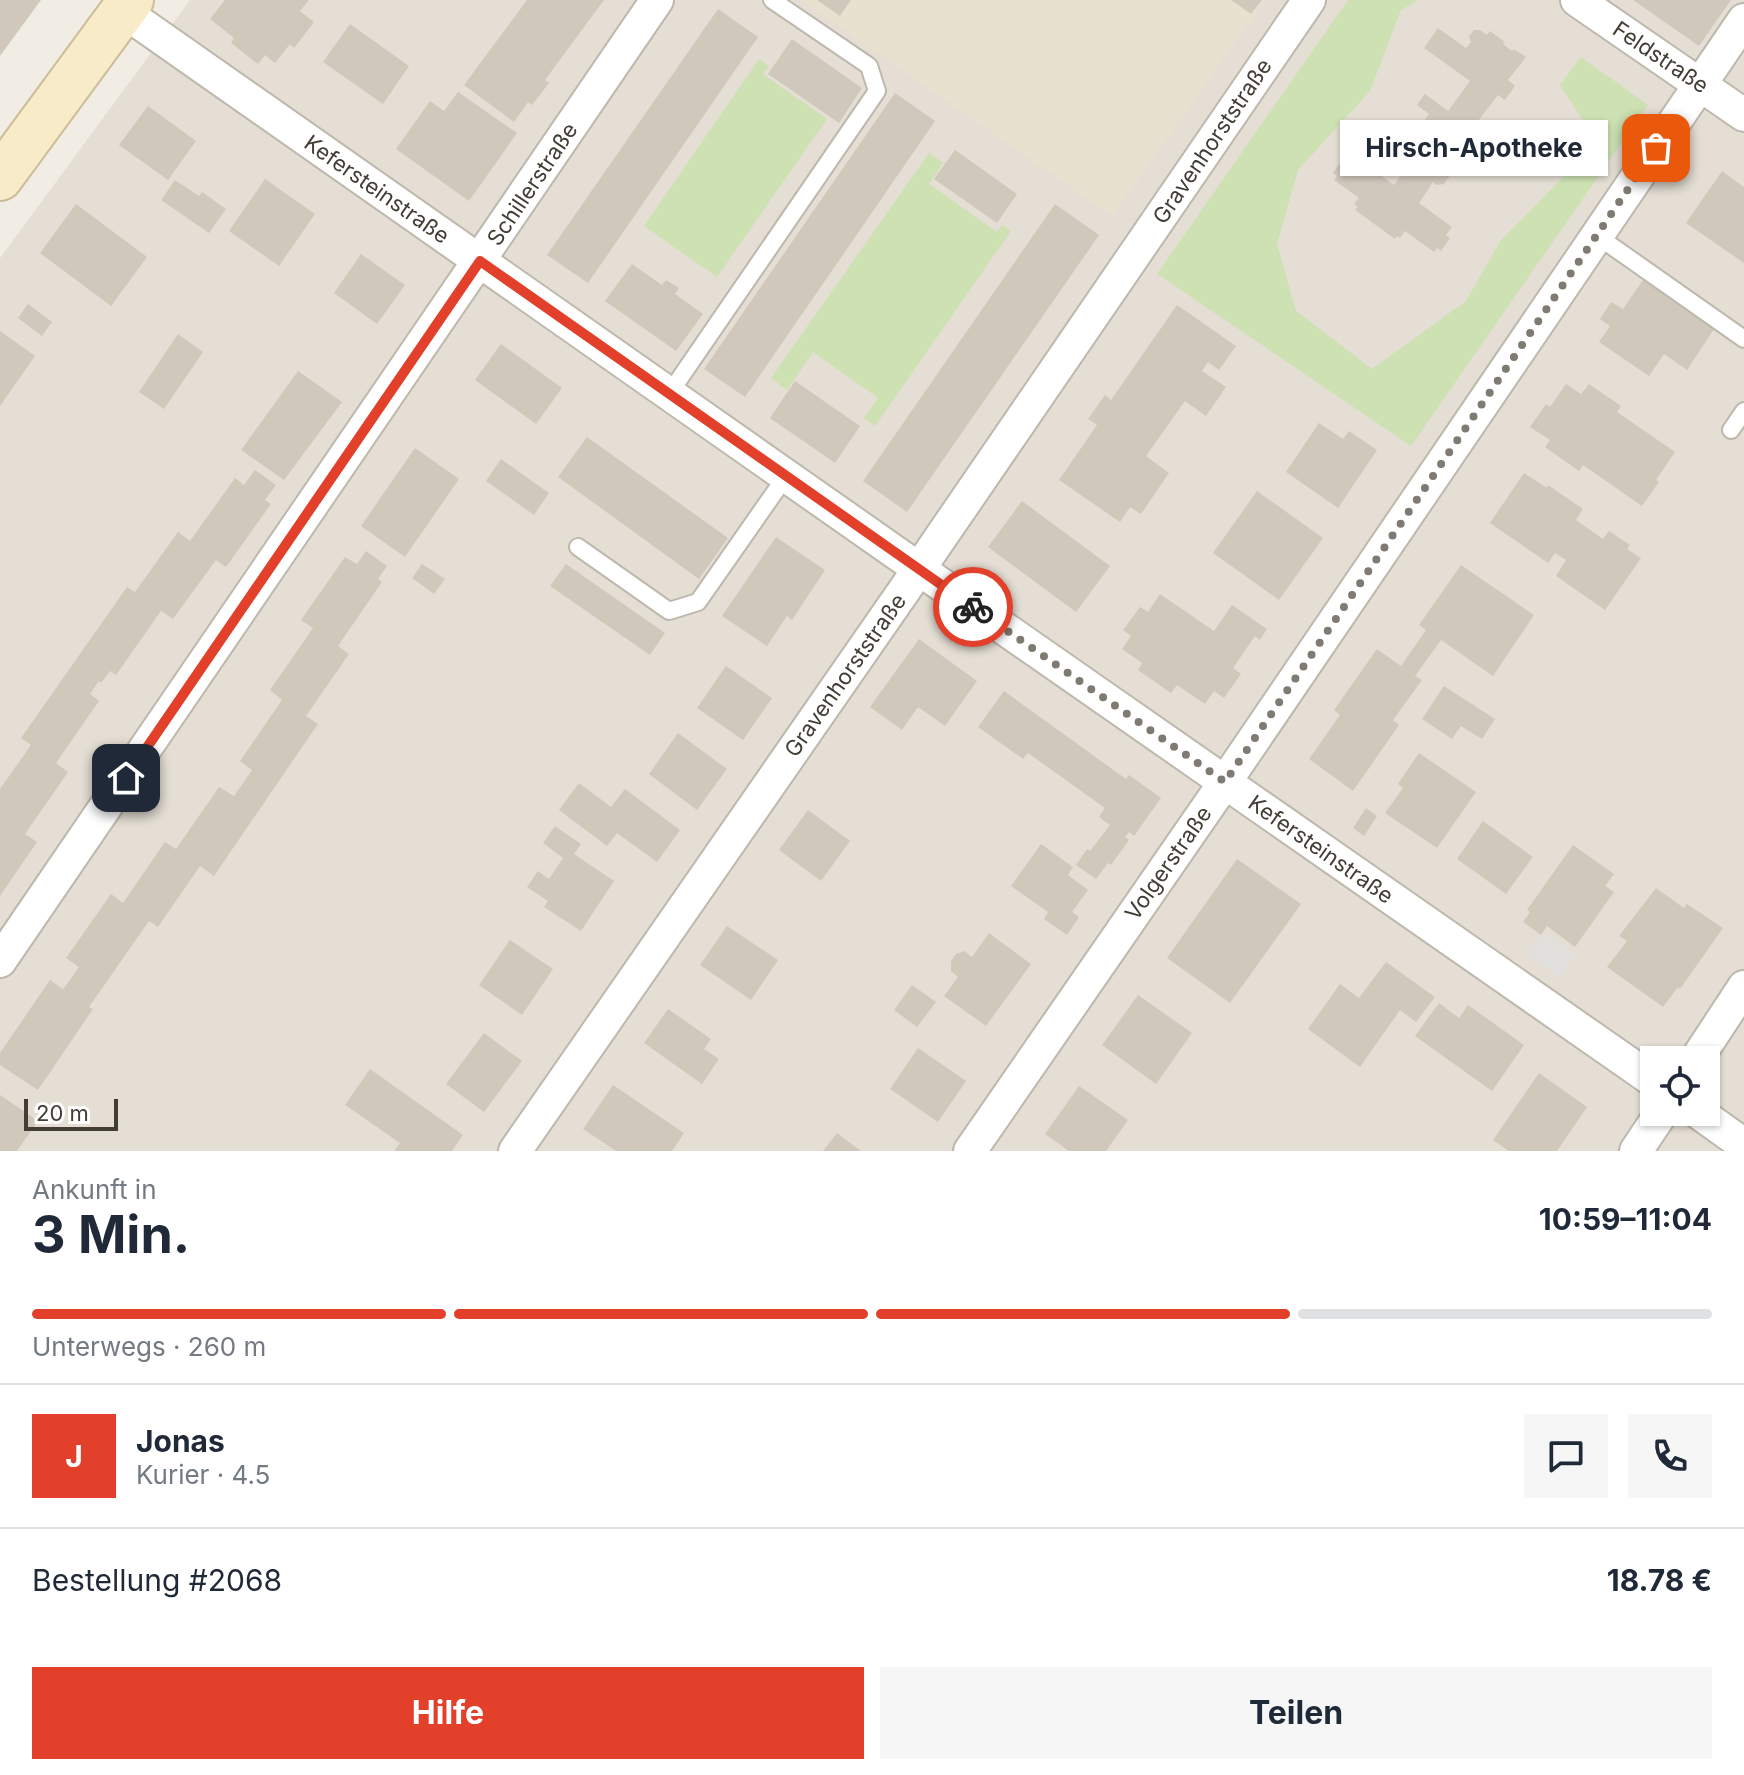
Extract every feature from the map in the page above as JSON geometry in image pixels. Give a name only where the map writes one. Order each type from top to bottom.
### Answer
[{"type":"street","name":"Schillerstraße","points":[[0,961],[657,0]]},
{"type":"street","name":"Gravenhorststraße","points":[[515,1151],[1309,0]]},
{"type":"street","name":"Feldstraße","points":[[1579,1],[1744,115]]},
{"type":"street","name":"Kefersteinstraße","points":[[133,13],[669,394],[1640,1071]]},
{"type":"street","points":[[0,178],[133,13]]},
{"type":"street","name":"Volgerstraße","points":[[970,1151],[1744,20]]},
{"type":"street","points":[[1705,1046],[1744,987]]},
{"type":"street","points":[[1636,1151],[1653,1126]]},
{"type":"street","points":[[1718,1126],[1744,1145]]},
{"type":"lane","points":[[669,394],[877,91],[869,66],[772,0]]},
{"type":"lane","points":[[1596,235],[1744,339]]},
{"type":"lane","points":[[1731,430],[1744,411]]},
{"type":"lane","points":[[578,547],[669,611],[698,602],[786,476]]},
{"type":"shaded area","points":[[190,0],[1744,0],[1744,1151],[0,1151],[0,258]]},
{"type":"shaded area","points":[[801,0],[1265,0],[1112,216]]},
{"type":"shaded area","points":[[1544,932],[1576,954],[1560,977],[1528,955]]},
{"type":"green space","points":[[1348,0],[1418,0],[1401,10],[1370,91],[1298,170],[1277,244],[1296,311],[1372,369],[1466,301],[1501,240],[1574,166],[1584,122],[1560,85],[1581,57],[1648,105],[1411,446],[1157,274]]},
{"type":"green space","points":[[759,59],[769,66],[763,74],[827,119],[717,277],[644,226]]},
{"type":"green space","points":[[929,153],[943,163],[929,184],[997,232],[1002,225],[1011,231],[875,426],[864,418],[878,398],[813,352],[787,390],[771,378]]},
{"type":"building","points":[[0,0],[41,0],[0,56]]},
{"type":"building","points":[[225,0],[309,0],[300,11],[314,22],[294,48],[290,44],[275,63],[265,55],[258,64],[231,43],[234,38],[210,19]]},
{"type":"building","points":[[527,0],[604,0],[545,80],[549,83],[532,105],[528,102],[514,122],[464,85]]},
{"type":"building","points":[[817,0],[851,0],[840,16]]},
{"type":"building","points":[[1231,0],[1262,0],[1251,14]]},
{"type":"building","points":[[1633,0],[1731,0],[1699,46]]},
{"type":"building","points":[[718,9],[758,37],[588,283],[547,255]]},
{"type":"building","points":[[350,24],[409,66],[383,104],[323,62]]},
{"type":"building","points":[[1438,28],[1466,48],[1474,30],[1487,35],[1490,31],[1512,51],[1514,49],[1526,57],[1508,80],[1515,86],[1505,100],[1498,95],[1475,125],[1480,135],[1475,142],[1464,141],[1444,168],[1449,177],[1444,184],[1436,185],[1433,182],[1419,203],[1452,227],[1446,235],[1450,238],[1441,251],[1437,248],[1434,252],[1405,231],[1395,239],[1355,210],[1358,207],[1354,204],[1359,198],[1334,180],[1337,176],[1333,173],[1342,160],[1346,163],[1352,155],[1394,185],[1409,164],[1386,148],[1395,136],[1407,144],[1429,114],[1417,105],[1425,94],[1448,111],[1470,81],[1424,48]]},
{"type":"building","points":[[792,39],[862,88],[839,123],[768,74]]},
{"type":"building","points":[[458,92],[517,133],[469,201],[396,149],[430,101],[444,111]]},
{"type":"building","points":[[895,93],[935,121],[745,397],[704,369]]},
{"type":"building","points":[[148,106],[196,141],[168,180],[119,145]]},
{"type":"building","points":[[955,150],[1017,194],[997,223],[934,179]]},
{"type":"building","points":[[1722,171],[1744,187],[1744,263],[1686,223]]},
{"type":"building","points":[[265,179],[315,214],[279,266],[229,231]]},
{"type":"building","points":[[175,180],[199,196],[202,192],[226,209],[209,233],[161,200]]},
{"type":"building","points":[[76,204],[147,257],[111,306],[40,253]]},
{"type":"building","points":[[1055,204],[1099,235],[907,512],[863,481]]},
{"type":"building","points":[[361,254],[405,285],[377,324],[334,293]]},
{"type":"building","points":[[632,264],[662,285],[666,280],[679,288],[675,294],[703,314],[676,351],[605,301]]},
{"type":"building","points":[[1645,277],[1716,326],[1687,370],[1664,354],[1649,376],[1599,342],[1610,326],[1600,319],[1611,302],[1623,309]]},
{"type":"building","points":[[28,304],[52,322],[42,336],[18,318]]},
{"type":"building","points":[[1177,305],[1236,346],[1219,370],[1208,362],[1202,371],[1226,387],[1206,416],[1185,401],[1146,456],[1169,473],[1141,514],[1130,507],[1120,522],[1059,480],[1097,425],[1088,419],[1105,395],[1111,400]]},
{"type":"building","points":[[0,331],[35,356],[0,406]]},
{"type":"building","points":[[178,334],[203,352],[164,409],[139,392]]},
{"type":"building","points":[[501,344],[562,388],[536,424],[475,380]]},
{"type":"building","points":[[298,371],[342,402],[284,480],[241,450]]},
{"type":"building","points":[[795,381],[860,426],[835,463],[770,418]]},
{"type":"building","points":[[1566,384],[1581,394],[1589,384],[1621,406],[1617,412],[1675,452],[1642,506],[1583,465],[1579,471],[1545,447],[1550,440],[1530,427],[1546,404],[1550,407]]},
{"type":"building","points":[[1319,423],[1343,439],[1349,431],[1377,450],[1338,508],[1286,472]]},
{"type":"building","points":[[587,437],[728,538],[699,579],[558,477]]},
{"type":"building","points":[[415,448],[459,479],[405,557],[361,526]]},
{"type":"building","points":[[501,459],[549,493],[534,515],[486,481]]},
{"type":"building","points":[[255,470],[276,485],[265,500],[271,504],[226,567],[216,560],[173,619],[161,611],[116,675],[110,671],[90,694],[99,701],[56,763],[68,772],[25,834],[37,842],[0,896],[0,789],[31,745],[21,738],[127,587],[135,592],[178,532],[190,541],[235,478],[244,485]]},
{"type":"building","points":[[1524,473],[1583,509],[1576,520],[1603,539],[1609,531],[1630,545],[1627,549],[1641,558],[1605,610],[1556,576],[1566,560],[1555,553],[1548,563],[1490,523]]},
{"type":"building","points":[[1257,491],[1323,538],[1279,600],[1213,553]]},
{"type":"building","points":[[1022,501],[1110,566],[1076,612],[988,547]]},
{"type":"building","points":[[776,537],[825,570],[792,620],[787,616],[767,646],[722,616]]},
{"type":"building","points":[[366,551],[387,566],[378,579],[382,582],[338,646],[349,654],[306,716],[318,724],[214,876],[200,866],[158,927],[149,921],[89,1007],[93,1009],[38,1090],[0,1065],[0,1053],[50,980],[63,989],[79,967],[66,958],[111,894],[123,903],[165,842],[176,849],[219,787],[234,796],[252,770],[240,761],[282,700],[270,690],[313,628],[301,620],[345,557],[357,564]]},
{"type":"building","points":[[422,564],[445,579],[434,594],[412,578]]},
{"type":"building","points":[[566,564],[665,633],[650,655],[550,586]]},
{"type":"building","points":[[1461,565],[1534,615],[1493,676],[1441,640],[1415,676],[1422,680],[1393,720],[1399,725],[1353,791],[1309,759],[1340,715],[1334,710],[1377,649],[1401,666],[1426,630],[1419,625]]},
{"type":"building","points":[[1160,594],[1214,631],[1232,605],[1267,629],[1260,640],[1255,636],[1233,668],[1241,674],[1224,698],[1214,691],[1205,704],[1177,685],[1171,693],[1138,670],[1142,663],[1122,649],[1131,636],[1123,630],[1140,607],[1148,612]]},
{"type":"building","points":[[919,639],[977,681],[945,726],[918,707],[902,730],[870,707]]},
{"type":"building","points":[[726,666],[772,698],[743,740],[697,708]]},
{"type":"building","points":[[1444,686],[1495,719],[1482,739],[1461,726],[1452,739],[1422,719]]},
{"type":"building","points":[[1004,691],[1126,779],[1129,775],[1161,798],[1134,836],[1129,832],[1125,837],[1129,840],[1111,865],[1108,863],[1096,879],[1076,865],[1110,825],[1099,817],[1105,808],[1028,753],[1023,759],[978,727]]},
{"type":"building","points":[[678,733],[727,769],[697,810],[649,774]]},
{"type":"building","points":[[1419,753],[1476,792],[1437,848],[1385,813],[1403,788],[1398,784]]},
{"type":"building","points":[[579,783],[611,807],[625,789],[680,830],[657,862],[617,833],[607,846],[559,810]]},
{"type":"building","points":[[1366,808],[1377,816],[1364,836],[1353,828]]},
{"type":"building","points":[[808,810],[850,841],[821,881],[779,850]]},
{"type":"building","points":[[1483,821],[1533,857],[1506,894],[1457,859]]},
{"type":"building","points":[[555,826],[581,844],[574,854],[614,881],[581,931],[544,907],[548,901],[527,887],[538,871],[549,879],[563,858],[543,843]]},
{"type":"building","points":[[1041,844],[1073,867],[1068,875],[1088,890],[1072,912],[1079,917],[1067,935],[1044,919],[1048,912],[1011,886]]},
{"type":"building","points":[[1573,845],[1614,874],[1605,886],[1614,892],[1575,947],[1547,926],[1541,935],[1523,922],[1530,912],[1527,910]]},
{"type":"building","points":[[1237,859],[1301,904],[1230,1003],[1167,958]]},
{"type":"building","points":[[1656,888],[1684,908],[1687,904],[1723,928],[1680,989],[1678,987],[1663,1007],[1607,967],[1627,941],[1619,936]]},
{"type":"building","points":[[727,926],[778,960],[751,1000],[700,965]]},
{"type":"building","points":[[989,933],[1031,964],[986,1026],[944,996],[958,977],[951,971],[951,961],[956,954],[964,951],[972,957]]},
{"type":"building","points":[[510,940],[553,969],[522,1015],[479,985]]},
{"type":"building","points":[[1386,962],[1435,997],[1416,1022],[1400,1010],[1360,1067],[1308,1029],[1340,984],[1359,998]]},
{"type":"building","points":[[912,985],[936,1002],[917,1027],[894,1010]]},
{"type":"building","points":[[1138,995],[1192,1033],[1156,1084],[1102,1045]]},
{"type":"building","points":[[1439,1003],[1459,1018],[1468,1005],[1524,1045],[1492,1091],[1415,1036]]},
{"type":"building","points":[[668,1009],[711,1039],[704,1049],[719,1059],[702,1084],[644,1043]]},
{"type":"building","points":[[484,1033],[522,1061],[484,1112],[446,1084]]},
{"type":"building","points":[[918,1048],[966,1081],[938,1122],[890,1089]]},
{"type":"building","points":[[370,1069],[463,1135],[452,1151],[394,1151],[400,1143],[345,1105]]},
{"type":"building","points":[[1539,1073],[1587,1107],[1557,1151],[1509,1151],[1493,1140]]},
{"type":"building","points":[[613,1085],[684,1133],[672,1151],[616,1151],[583,1129]]},
{"type":"building","points":[[1079,1086],[1128,1120],[1106,1151],[1069,1151],[1045,1134]]},
{"type":"building","points":[[0,1095],[38,1121],[17,1151],[0,1151]]},
{"type":"building","points":[[837,1133],[861,1151],[823,1151]]},
{"type":"way so far","points":[[973,607],[1225,782],[1656,148]]},
{"type":"place","name":"Hirsch-Apotheke","points":[[1656,148]]},
{"type":"route","points":[[126,778],[480,261],[973,607]]}]
